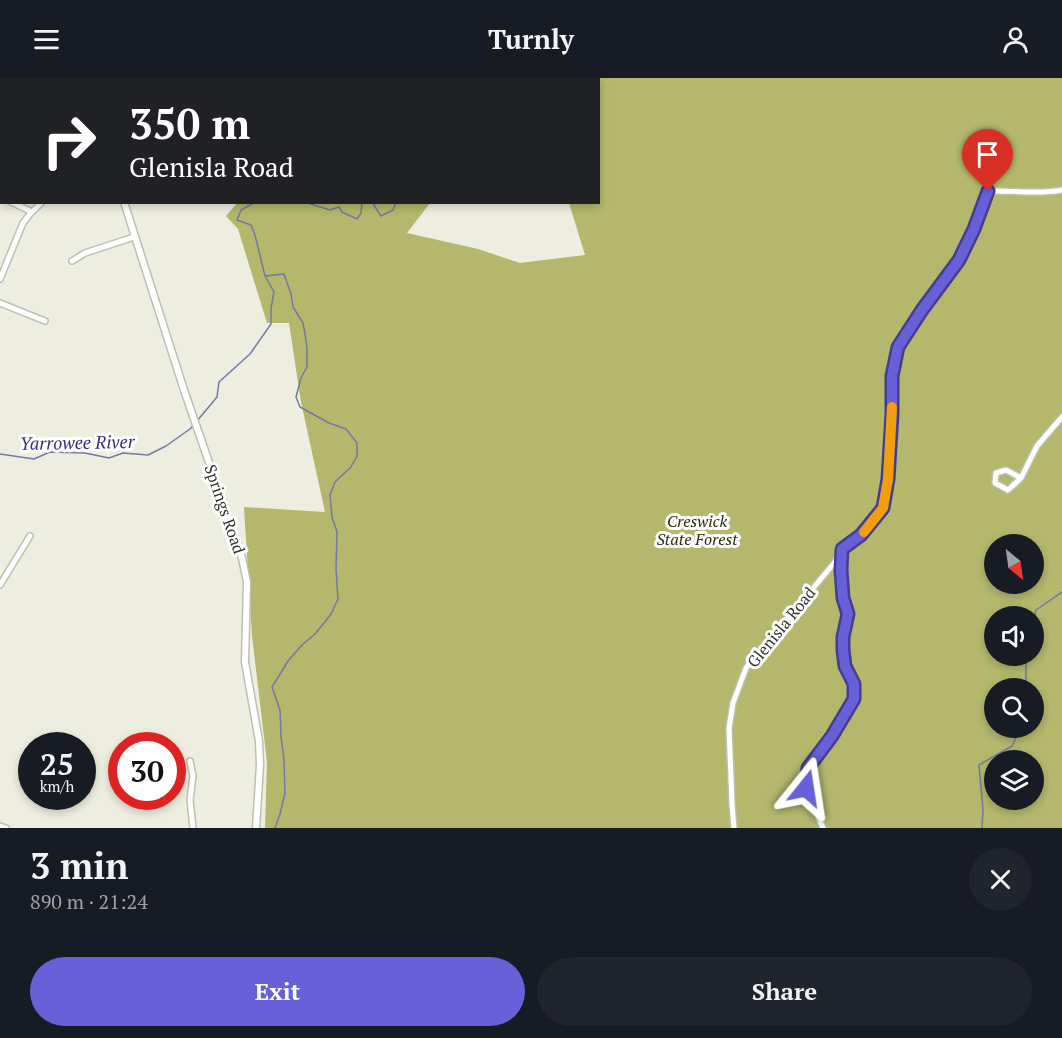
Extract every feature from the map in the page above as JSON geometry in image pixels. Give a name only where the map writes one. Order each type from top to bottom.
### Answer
[{"type":"street","name":"Glenisla Road","points":[[734,828],[729,728],[733,703],[746,668],[835,562],[842,549],[861,535],[883,508],[888,479],[892,376],[898,347],[959,260],[974,229],[988,191],[1062,190]]},
{"type":"street","points":[[15,204],[32,212]]},
{"type":"street","points":[[0,279],[23,223],[40,204]]},
{"type":"street","name":"Springs Road","points":[[125,204],[245,571],[247,582],[245,662],[259,741],[260,765],[256,828]]},
{"type":"street","points":[[72,261],[85,253],[134,237]]},
{"type":"street","points":[[0,303],[45,321]]},
{"type":"street","points":[[1021,478],[1006,470],[996,473],[995,483],[1008,490],[1021,478],[1036,446],[1062,417]]},
{"type":"street","points":[[1,582],[30,536]]},
{"type":"street","points":[[822,828],[806,788],[808,768],[832,736],[854,699],[854,684],[845,666],[843,650],[848,614],[843,598],[842,549]]},
{"type":"street","points":[[190,761],[193,776],[190,798],[193,828]]},
{"type":"street","points":[[0,826],[6,828]]},
{"type":"green space","name":"Creswick State Forest","points":[[600,78],[1062,78],[1062,828],[265,828],[267,762],[252,636],[244,507],[325,512],[301,402],[289,323],[267,323],[238,229],[226,216],[236,204],[429,204],[407,233],[478,249],[520,263],[585,255],[569,204],[600,204]]},
{"type":"waterway","name":"Yarrowee River","points":[[197,421],[217,397],[219,382],[250,354],[271,324],[274,292],[265,276],[251,225],[237,220],[241,210],[252,204]]},
{"type":"waterway","name":"Yarrowee River","points":[[310,204],[330,210],[339,207],[342,212],[357,219],[361,213],[362,204]]},
{"type":"waterway","name":"Yarrowee River","points":[[373,204],[381,216],[393,210],[395,204]]},
{"type":"waterway","points":[[265,276],[284,274],[293,307],[303,323],[307,367],[301,378],[296,397],[300,407],[329,423],[346,429],[357,443],[357,456],[351,467],[335,482],[330,495],[332,517],[337,532],[338,599],[331,614],[288,661],[272,687],[280,710],[285,793],[275,828]]},
{"type":"waterway","name":"Yarrowee River","points":[[0,454],[34,459],[50,452],[85,453],[109,458],[123,453],[148,455],[166,446],[194,425]]},
{"type":"waterway","points":[[1042,606],[1062,592]]},
{"type":"waterway","points":[[1026,666],[1026,678]]},
{"type":"waterway","points":[[982,828],[983,810],[979,765],[1012,746],[1016,738]]},
{"type":"slow traffic","points":[[864,532],[883,508],[888,479],[892,407]]},
{"type":"route","points":[[806,788],[808,768],[832,736],[854,699],[854,684],[845,666],[843,650],[848,614],[843,598],[842,549],[861,535],[883,508],[888,479],[892,376],[898,347],[959,260],[974,229],[988,191]]}]
